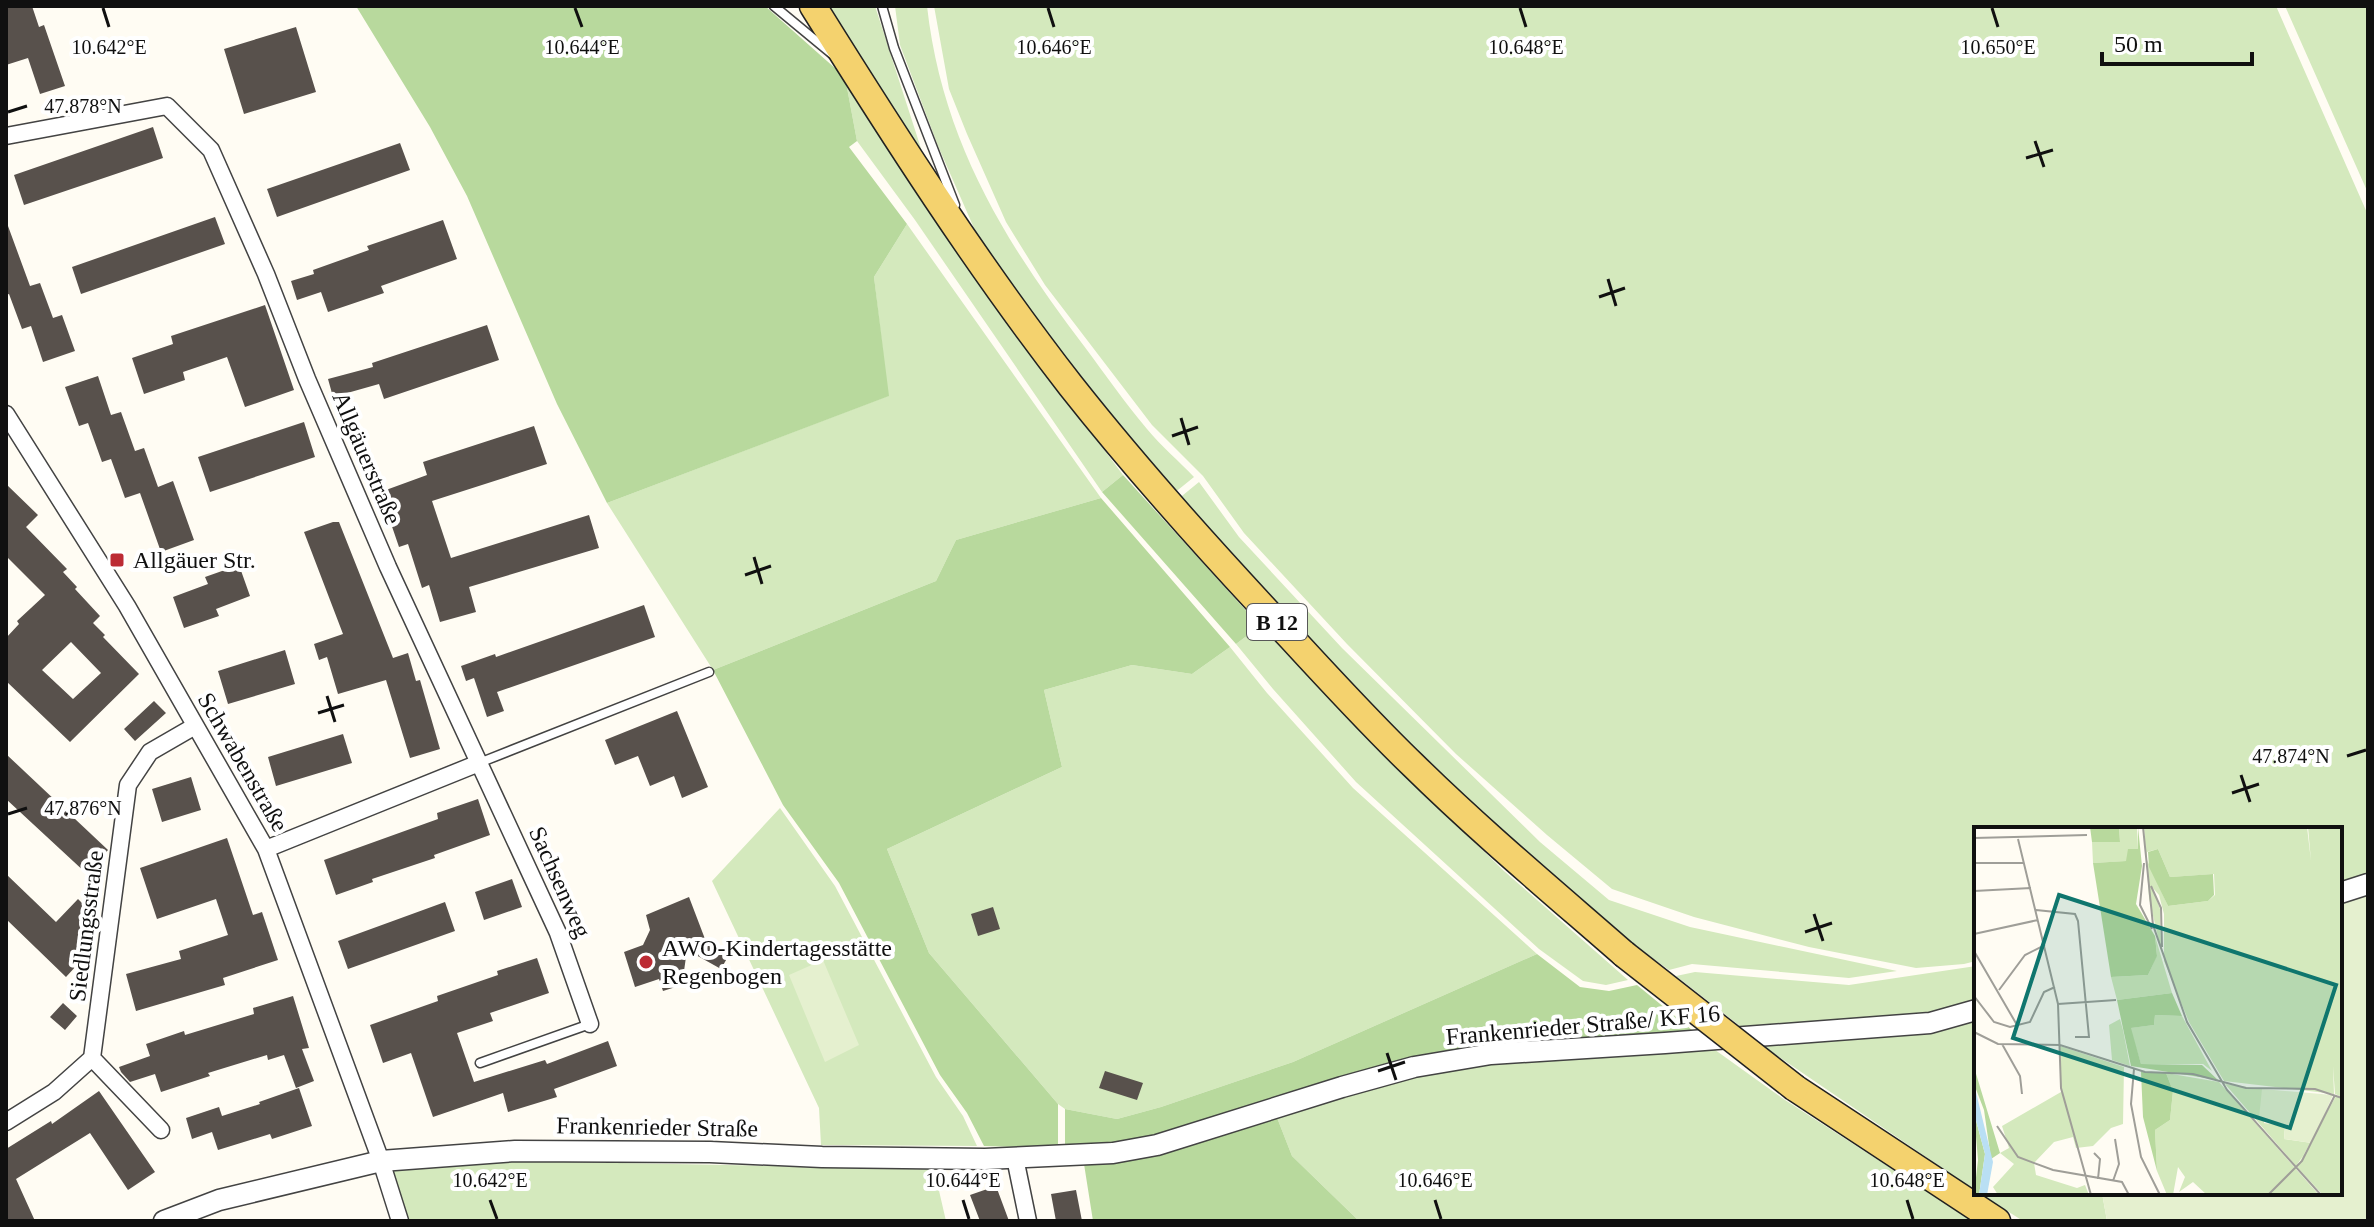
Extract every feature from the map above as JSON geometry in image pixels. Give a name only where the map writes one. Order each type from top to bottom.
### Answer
[{"type":"main road","name":"B 12","points":[[813,6],[971,251],[1071,386],[1167,504],[1413,765],[1516,861],[1624,954],[1795,1088],[1997,1221]]},
{"type":"street","name":"Allgäuerstraße","points":[[6,136],[167,106],[211,150],[388,567],[479,763]]},
{"type":"street","name":"Schwabenstraße","points":[[8,420],[127,606],[266,849],[381,1161],[400,1221]]},
{"type":"street","name":"Siedlungsstraße","points":[[92,1058],[128,785],[150,752],[195,726]]},
{"type":"street","points":[[266,849],[479,763]]},
{"type":"street","name":"Sachsenweg","points":[[479,763],[558,933],[590,1024]]},
{"type":"street","points":[[2342,892],[2368,884]]},
{"type":"street","name":"Frankenrieder Straße/ KF 16","points":[[1157,1145],[1399,1071],[1491,1054],[1930,1023],[1974,1011]]},
{"type":"street","points":[[7,1120],[54,1092],[92,1058],[161,1130]]},
{"type":"street","name":"Frankenrieder Straße","points":[[164,1221],[219,1200],[381,1161],[515,1151],[1015,1158],[1113,1153],[1157,1145]]},
{"type":"street","points":[[1015,1158],[1028,1221]]},
{"type":"lane","points":[[774,6],[855,74]]},
{"type":"lane","points":[[882,6],[894,48],[971,251]]},
{"type":"lane","points":[[479,763],[709,672]]},
{"type":"lane","points":[[480,1063],[590,1024]]},
{"type":"green space","points":[[356,6],[765,6],[845,77],[857,141],[849,147],[907,224],[874,277],[889,396],[607,503],[557,404],[467,196],[430,127]]},
{"type":"green space","points":[[824,6],[875,6],[927,167]]},
{"type":"green space","points":[[895,6],[927,6],[947,101],[981,187],[1003,228],[1055,307],[1139,419],[1194,477],[1173,494],[1080,380],[981,244],[938,146],[900,45]]},
{"type":"green space","points":[[934,6],[2276,6],[2368,215],[2368,877],[2342,886],[2342,827],[1974,827],[1974,962],[1916,968],[1809,947],[1694,917],[1612,889],[1456,754],[1347,644],[1244,533],[1203,476],[1152,425],[1045,285],[1006,222],[949,89]]},
{"type":"green space","points":[[2285,6],[2368,6],[2368,193]]},
{"type":"green space","points":[[845,77],[979,283],[1123,475],[1102,492],[857,141]]},
{"type":"green space","points":[[907,224],[1101,498],[956,540],[936,581],[713,670],[607,503],[888,396],[874,277]]},
{"type":"green space","points":[[1123,475],[1260,626],[1236,644],[1102,492]]},
{"type":"green space","points":[[1199,482],[1239,537],[1342,648],[1540,842],[1609,900],[1690,927],[1897,971],[1849,978],[1692,964],[1669,970],[1536,864],[1411,747],[1352,686],[1177,500]]},
{"type":"green space","points":[[1101,498],[1230,647],[1192,674],[1132,665],[1044,690],[1062,767],[887,849],[929,953],[1058,1104],[1058,1148],[984,1146],[967,1113],[940,1075],[839,883],[783,805],[713,670],[936,581],[956,540]]},
{"type":"green space","points":[[1260,626],[1504,871],[1628,980],[1606,985],[1583,981],[1539,949],[1356,782],[1236,644]]},
{"type":"green space","points":[[1230,647],[1353,788],[1537,954],[1293,1062],[1161,1107],[1117,1119],[1065,1109],[929,953],[887,849],[1062,767],[1044,690],[1132,665],[1192,674]]},
{"type":"green space","points":[[780,808],[835,886],[936,1077],[963,1116],[977,1146],[821,1145],[819,1108],[712,881]]},
{"type":"green space","points":[[2368,893],[2368,1221],[2107,1221],[2102,1195],[2342,1195],[2342,901]]},
{"type":"green space","points":[[1537,954],[1580,987],[1609,991],[1637,985],[1698,1035],[1490,1044],[1413,1058],[1156,1139],[1065,1147],[1065,1109],[1117,1119],[1161,1107],[1293,1062]]},
{"type":"green space","points":[[823,960],[859,1045],[825,1062],[789,975]]},
{"type":"green space","points":[[1974,966],[1974,1003],[1928,1016],[1745,1030],[1676,976],[1695,972],[1849,985]]},
{"type":"green space","points":[[1974,1015],[1974,1190],[1760,1044]]},
{"type":"green space","points":[[1711,1047],[1785,1100],[1973,1221],[1359,1221],[1292,1156],[1276,1115],[1416,1075],[1493,1060]]},
{"type":"green space","points":[[1276,1115],[1292,1156],[1359,1221],[1093,1221],[1084,1164]]},
{"type":"green space","points":[[516,1161],[934,1169],[946,1221],[405,1221],[387,1169]]},
{"type":"green space","points":[[1982,1195],[2102,1195],[2107,1221],[2023,1221]]},
{"type":"building","points":[[6,6],[32,6],[39,27],[44,25],[65,86],[40,94],[28,58],[6,65]]},
{"type":"building","points":[[296,27],[316,92],[244,114],[224,49]]},
{"type":"building","points":[[153,127],[163,158],[24,205],[14,175]]},
{"type":"building","points":[[400,143],[410,170],[277,217],[267,189]]},
{"type":"building","points":[[215,217],[225,244],[81,294],[72,267]]},
{"type":"building","points":[[443,220],[457,259],[381,286],[384,293],[328,312],[321,292],[297,300],[291,281],[369,250],[367,246]]},
{"type":"building","points":[[6,226],[30,286],[40,283],[53,318],[62,315],[75,351],[43,362],[31,326],[22,329],[9,294],[6,295]]},
{"type":"building","points":[[265,305],[294,390],[245,407],[227,357],[183,372],[185,380],[144,394],[132,358],[173,344],[171,336]]},
{"type":"building","points":[[487,325],[499,360],[384,399],[379,384],[333,397],[328,379],[373,367],[372,363]]},
{"type":"building","points":[[98,376],[111,415],[121,412],[135,451],[144,448],[158,487],[173,481],[194,540],[161,552],[140,493],[125,498],[111,459],[102,462],[88,423],[79,426],[65,387]]},
{"type":"building","points":[[304,422],[315,457],[210,492],[198,457]]},
{"type":"building","points":[[534,426],[547,464],[432,501],[451,558],[589,515],[599,548],[469,587],[476,612],[440,622],[429,585],[422,588],[408,544],[399,547],[386,509],[381,510],[375,494],[427,475],[423,462]]},
{"type":"building","points":[[6,484],[38,515],[26,527],[67,569],[63,572],[100,616],[93,623],[139,674],[70,742],[6,681],[6,638],[19,624],[17,621],[45,595],[6,556]],"holes":[[[71,642],[101,673],[73,699],[42,670]]]},
{"type":"building","points":[[339,522],[393,658],[408,653],[416,681],[420,680],[440,749],[410,758],[386,680],[338,694],[327,657],[319,660],[314,644],[343,634],[304,532]]},
{"type":"building","points":[[239,565],[250,596],[216,609],[219,616],[184,628],[173,597],[208,584],[205,577]]},
{"type":"building","points":[[644,605],[655,637],[497,692],[504,711],[487,717],[474,678],[466,681],[461,666],[495,654],[496,657]]},
{"type":"building","points":[[285,650],[295,684],[228,704],[218,671]]},
{"type":"building","points":[[154,701],[166,713],[135,741],[124,729]]},
{"type":"building","points":[[677,711],[708,787],[682,798],[674,776],[650,786],[638,756],[615,765],[605,740]]},
{"type":"building","points":[[343,734],[352,763],[276,786],[268,757]]},
{"type":"building","points":[[6,754],[108,850],[87,874],[6,799]]},
{"type":"building","points":[[191,777],[201,810],[162,822],[152,789]]},
{"type":"building","points":[[478,799],[490,835],[336,895],[324,860],[438,819],[437,813]]},
{"type":"building","points":[[227,838],[253,915],[262,912],[278,960],[223,978],[225,985],[136,1011],[126,974],[181,959],[179,951],[228,935],[216,899],[157,919],[140,868]]},
{"type":"building","points":[[6,874],[56,922],[78,899],[94,915],[89,920],[97,928],[80,945],[88,953],[66,977],[6,919]]},
{"type":"building","points":[[512,879],[522,907],[484,920],[475,892]]},
{"type":"building","points":[[689,897],[705,939],[730,953],[721,969],[687,950],[682,985],[663,991],[659,979],[635,987],[624,952],[643,945],[650,930],[646,915]]},
{"type":"building","points":[[445,902],[455,931],[348,969],[338,941]]},
{"type":"building","points":[[993,907],[1000,929],[978,936],[971,914]]},
{"type":"building","points":[[537,958],[549,993],[490,1013],[493,1021],[457,1033],[474,1082],[545,1060],[547,1064],[608,1041],[617,1066],[554,1089],[557,1097],[508,1112],[503,1093],[433,1117],[411,1053],[383,1063],[370,1025],[438,1001],[437,996]]},
{"type":"building","points":[[293,996],[309,1048],[302,1049],[314,1081],[296,1088],[284,1055],[268,1060],[267,1055],[208,1073],[210,1076],[161,1092],[155,1074],[130,1082],[121,1072],[119,1067],[150,1056],[146,1044],[254,1014],[253,1008]]},
{"type":"building","points":[[63,1003],[77,1016],[65,1030],[50,1017]]},
{"type":"building","points":[[1105,1071],[1143,1083],[1137,1100],[1099,1088]]},
{"type":"building","points":[[299,1088],[312,1126],[272,1139],[270,1134],[218,1150],[212,1132],[192,1139],[186,1118],[219,1107],[222,1116]]},
{"type":"building","points":[[99,1091],[155,1172],[128,1190],[90,1133],[16,1179],[35,1221],[6,1221],[6,1149],[51,1121],[52,1124]]},
{"type":"building","points":[[996,1186],[1009,1221],[980,1221],[970,1195]]},
{"type":"building","points":[[1076,1190],[1082,1221],[1056,1221],[1051,1194]]},
{"type":"place","name":"Allgäuer Str.","points":[[117,560]]},
{"type":"place","name":"AWO-Kindertagesstätte Regenbogen","points":[[646,962]]}]
